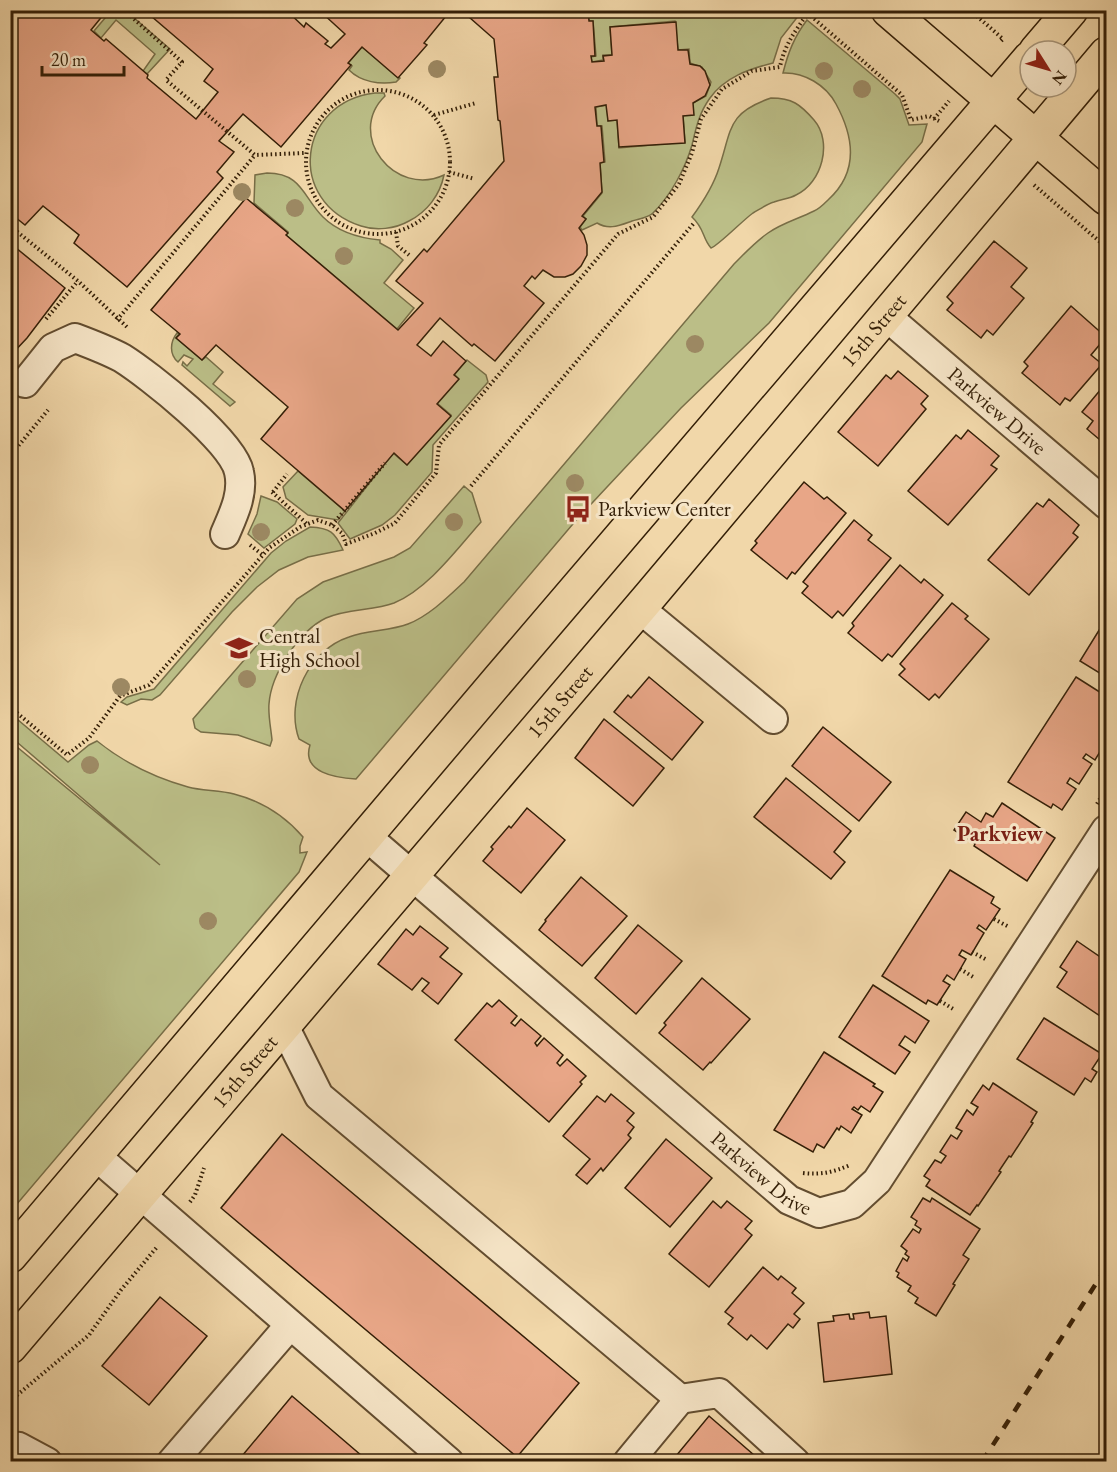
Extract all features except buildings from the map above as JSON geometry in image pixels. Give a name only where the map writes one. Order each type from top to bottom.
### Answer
[{"type":"main road","points":[[888,10],[1107,198]]},
{"type":"main road","points":[[1046,39],[1071,10]]},
{"type":"main road","name":"15th Street","points":[[10,1347],[1107,54]]},
{"type":"main road","points":[[10,1256],[1018,72]]},
{"type":"street","name":"Parkview Drive","points":[[886,315],[1107,504]]},
{"type":"street","points":[[25,383],[53,348],[75,338],[123,359],[178,401],[229,450],[239,472],[238,504],[225,534]]},
{"type":"street","points":[[639,608],[773,719]]},
{"type":"street","name":"Parkview Drive","points":[[366,836],[789,1200],[819,1213],[852,1204],[877,1181],[1100,819]]},
{"type":"street","points":[[284,1026],[320,1096],[680,1399]]},
{"type":"street","points":[[96,1156],[448,1461]]},
{"type":"street","points":[[172,1461],[290,1324]]},
{"type":"street","points":[[628,1461],[680,1399],[719,1393],[795,1461]]},
{"type":"street","points":[[10,1453],[19,1446],[46,1461]]},
{"type":"path","points":[[124,10],[182,62],[166,80],[255,155],[306,153]]},
{"type":"path","points":[[10,707],[67,755],[89,738],[120,696],[149,685],[269,548],[300,526],[318,520],[332,525],[342,533],[346,544],[395,523],[436,473],[439,445],[618,234],[653,217],[679,184],[692,153],[701,119],[722,89],[752,71],[780,67],[783,53],[792,34],[808,13]]},
{"type":"path","points":[[369,89],[394,90],[416,100],[434,116],[446,137],[450,160],[449,171],[447,184],[436,206],[418,222],[396,232],[373,234],[350,229],[330,217],[315,199],[306,176],[306,153],[312,129],[326,110],[346,96],[369,89]]},
{"type":"path","points":[[434,116],[476,103]]},
{"type":"path","points":[[1107,110],[1101,116],[1107,126]]},
{"type":"path","points":[[112,327],[255,155]]},
{"type":"path","points":[[449,171],[475,179]]},
{"type":"path","points":[[471,486],[694,223]]},
{"type":"path","points":[[396,232],[398,246],[409,255]]},
{"type":"path","points":[[10,456],[48,410]]},
{"type":"path","points":[[332,525],[385,463]]},
{"type":"path","points":[[272,492],[287,474]]},
{"type":"path","points":[[264,490],[272,492],[308,524]]},
{"type":"path","points":[[1100,819],[1107,789]]},
{"type":"path","points":[[994,919],[1014,931]]},
{"type":"path","points":[[972,952],[993,964]]},
{"type":"path","points":[[960,969],[981,982]]},
{"type":"path","points":[[940,1001],[960,1014]]},
{"type":"path","points":[[799,1173],[833,1172],[856,1162]]},
{"type":"path","points":[[10,1401],[89,1335],[121,1290],[175,1225],[195,1195],[205,1165]]},
{"type":"green space","points":[[795,10],[799,15],[781,38],[773,63],[746,71],[730,79],[710,98],[701,115],[681,172],[666,198],[653,213],[618,226],[610,227],[597,223],[582,230],[580,227],[586,219],[583,216],[602,193],[600,163],[605,162],[602,126],[597,126],[596,107],[607,105],[608,121],[617,120],[619,148],[685,142],[683,115],[693,103],[706,96],[711,82],[702,67],[690,63],[689,49],[678,50],[675,21],[610,27],[612,55],[603,55],[603,60],[592,62],[591,57],[596,56],[593,21],[589,21],[588,11]]},
{"type":"green space","points":[[111,11],[126,11],[170,49],[147,74],[143,71],[155,54],[116,20],[101,38],[94,31]]},
{"type":"green space","points":[[807,20],[900,99],[909,125],[927,124],[922,142],[769,323],[681,408],[578,518],[356,779],[331,775],[316,768],[311,762],[310,745],[299,739],[295,724],[295,708],[304,678],[322,653],[349,637],[408,624],[445,600],[464,582],[734,264],[768,233],[818,209],[838,189],[845,178],[850,154],[850,141],[842,116],[832,97],[814,81],[799,75],[783,73],[792,45]]},
{"type":"green space","points":[[362,47],[400,78],[396,82],[377,83],[365,80],[349,70],[352,66],[348,63]]},
{"type":"green space","points":[[384,93],[385,96],[374,112],[370,128],[373,144],[381,159],[393,170],[408,178],[426,180],[444,175],[436,196],[422,213],[404,224],[379,229],[361,226],[337,214],[321,196],[312,176],[311,154],[317,133],[329,114],[349,100]]},
{"type":"green space","points":[[771,98],[785,99],[795,103],[814,120],[820,129],[824,150],[818,172],[805,189],[753,213],[711,248],[692,217],[714,182],[733,124],[746,110]]},
{"type":"green space","points":[[279,174],[295,182],[323,217],[335,227],[357,236],[380,240],[380,243],[403,260],[384,283],[414,308],[397,329],[286,235],[288,232],[254,203],[255,175]]},
{"type":"green space","points":[[177,333],[179,334],[176,338],[202,360],[206,357],[223,372],[213,384],[235,402],[230,406],[182,365],[183,362],[187,366],[193,359],[184,355],[178,362],[175,359],[172,348]]},
{"type":"green space","points":[[467,360],[486,375],[488,382],[433,445],[432,472],[395,515],[382,525],[350,539],[338,523],[393,453],[407,465],[451,415],[437,403],[458,378],[454,374]]},
{"type":"green space","points":[[298,471],[345,511],[338,520],[308,515],[286,498],[283,487]]},
{"type":"green space","points":[[464,486],[472,493],[481,522],[430,578],[407,597],[394,603],[326,618],[306,633],[288,655],[271,692],[269,717],[272,740],[270,746],[238,735],[201,732],[195,728],[193,719],[297,599],[323,582],[394,557],[410,548]]},
{"type":"green space","points":[[261,496],[277,502],[297,519],[295,524],[264,548],[248,534],[257,514]]},
{"type":"green space","points":[[310,527],[322,528],[331,532],[343,550],[308,557],[279,570],[257,587],[232,612],[160,695],[152,700],[141,699],[127,705],[121,702],[127,697],[154,689],[271,553]]},
{"type":"green space","points":[[11,714],[68,762],[97,741],[129,762],[164,779],[188,787],[244,797],[263,805],[296,829],[303,837],[300,853],[307,852],[299,872],[11,1211],[11,742],[160,865],[11,737]]},
{"type":"railway","points":[[982,1462],[1106,1268]]},
{"type":"place","name":"Parkview Center","points":[[578,509]]},
{"type":"place","name":"Central High School","points":[[239,648]]},
{"type":"district","name":"Parkview","points":[[1000,833]]}]
